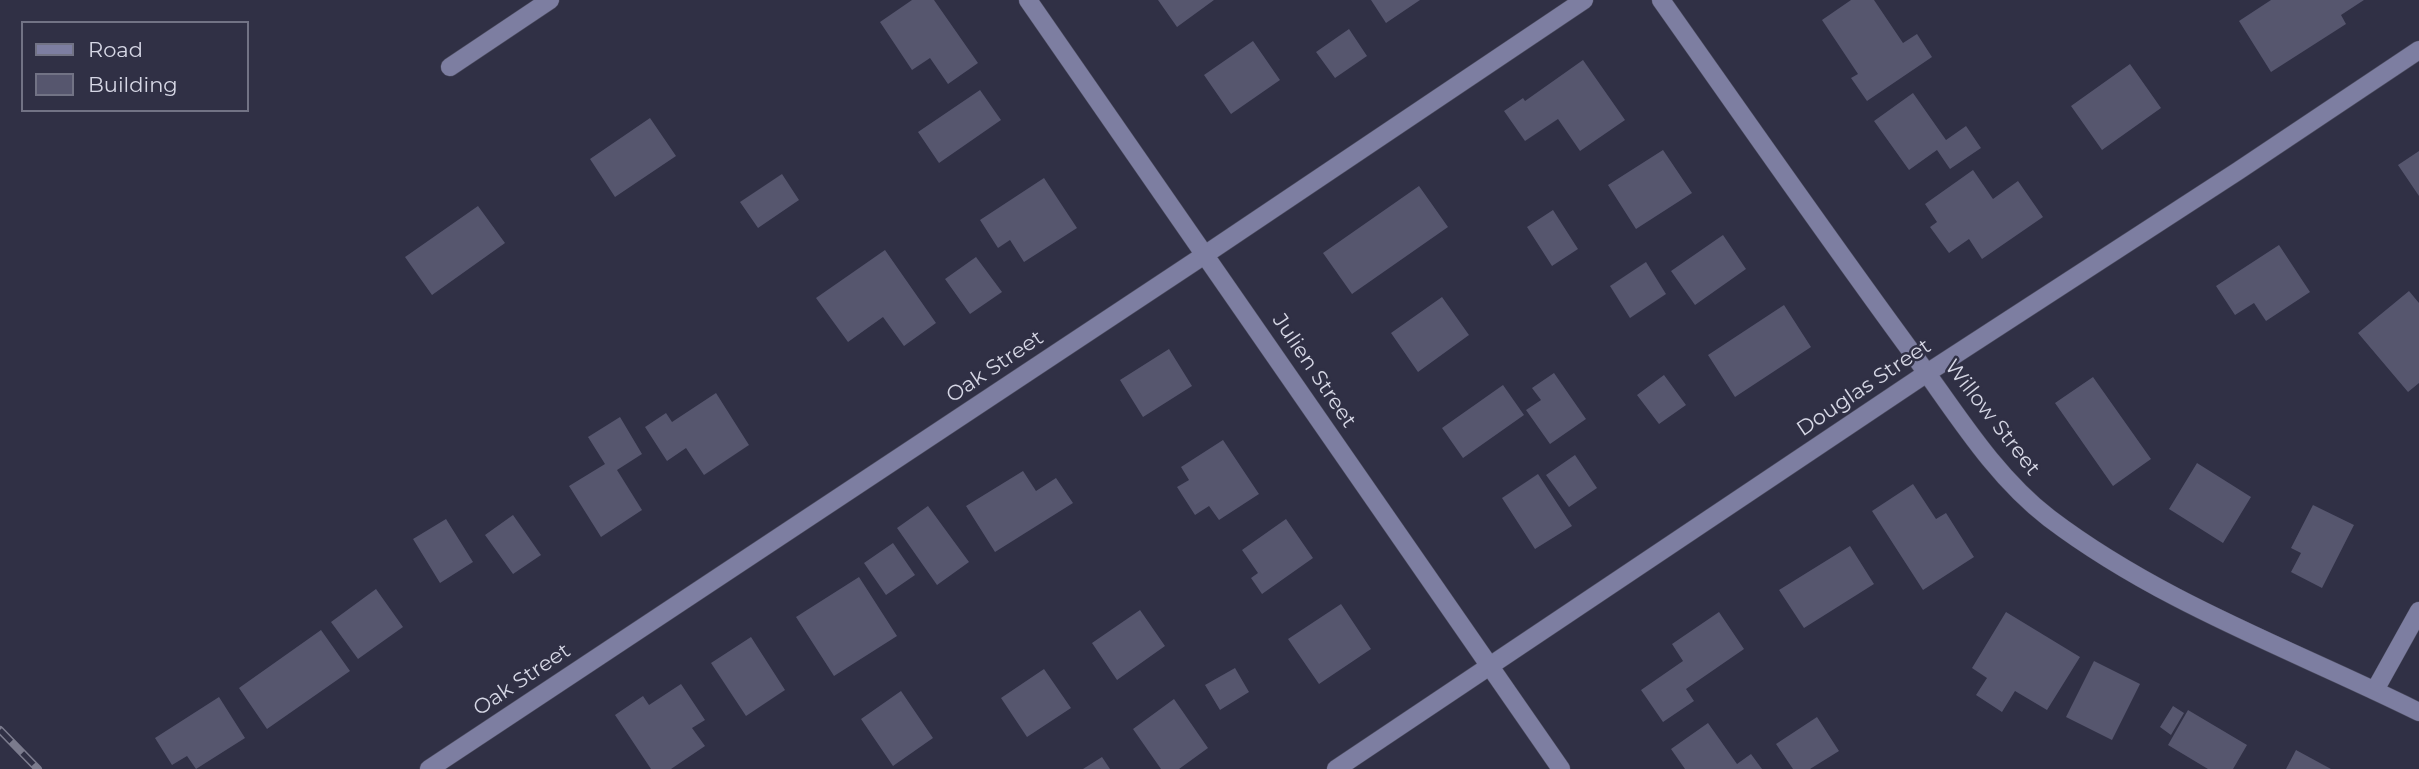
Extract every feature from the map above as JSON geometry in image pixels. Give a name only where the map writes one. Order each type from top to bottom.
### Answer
[{"type":"street","points":[[450,67],[550,0]]},
{"type":"street","name":"Julien Street","points":[[1028,0],[1561,769]]},
{"type":"street","name":"Oak Street","points":[[429,769],[1584,0]]},
{"type":"street","name":"Willow Street","points":[[1661,0],[1839,253],[2005,479],[2048,517],[2097,551],[2184,603],[2419,712]]},
{"type":"street","name":"Douglas Street","points":[[1336,769],[1927,373],[2419,50]]},
{"type":"street","points":[[2375,690],[2419,611]]},
{"type":"building","points":[[912,0],[934,0],[978,63],[948,84],[930,58],[912,70],[880,22]]},
{"type":"building","points":[[1158,0],[1214,0],[1177,27]]},
{"type":"building","points":[[1371,0],[1420,0],[1386,23]]},
{"type":"building","points":[[1851,0],[1874,0],[1903,43],[1917,34],[1932,57],[1867,101],[1851,78],[1858,74],[1822,20]]},
{"type":"building","points":[[2271,0],[2364,0],[2341,15],[2346,24],[2271,72],[2239,21]]},
{"type":"building","points":[[1349,29],[1367,56],[1335,78],[1316,52]]},
{"type":"building","points":[[1253,41],[1280,80],[1231,114],[1204,75]]},
{"type":"building","points":[[1583,60],[1625,120],[1580,151],[1558,119],[1525,141],[1504,111],[1523,98],[1525,101]]},
{"type":"building","points":[[2130,64],[2161,108],[2102,150],[2071,106]]},
{"type":"building","points":[[980,90],[1001,120],[939,163],[918,132]]},
{"type":"building","points":[[1913,93],[1946,140],[1966,126],[1981,148],[1950,169],[1937,150],[1909,170],[1874,121]]},
{"type":"building","points":[[650,118],[676,156],[615,197],[590,159]]},
{"type":"building","points":[[1663,150],[1692,193],[1636,229],[1608,185]]},
{"type":"building","points":[[2419,151],[2419,196],[2398,165]]},
{"type":"building","points":[[1973,170],[1993,199],[2018,181],[2043,217],[1982,259],[1969,239],[1949,253],[1930,227],[1937,222],[1925,204]]},
{"type":"building","points":[[782,174],[799,200],[758,228],[740,202]]},
{"type":"building","points":[[1044,178],[1077,228],[1024,262],[1010,240],[998,248],[980,220]]},
{"type":"building","points":[[1419,186],[1448,227],[1352,294],[1323,253]]},
{"type":"building","points":[[478,206],[505,243],[432,295],[405,257]]},
{"type":"building","points":[[1553,210],[1578,249],[1552,266],[1527,227]]},
{"type":"building","points":[[1723,235],[1746,269],[1695,305],[1671,271]]},
{"type":"building","points":[[2279,245],[2310,292],[2266,321],[2254,303],[2235,315],[2216,286]]},
{"type":"building","points":[[885,250],[936,323],[904,346],[883,317],[848,342],[816,298]]},
{"type":"building","points":[[976,257],[1002,292],[970,314],[945,279]]},
{"type":"building","points":[[1646,262],[1666,294],[1630,318],[1610,286]]},
{"type":"building","points":[[2409,291],[2419,303],[2419,383],[2408,392],[2358,333]]},
{"type":"building","points":[[1442,297],[1469,335],[1418,372],[1391,333]]},
{"type":"building","points":[[1784,305],[1811,347],[1735,397],[1708,355]]},
{"type":"building","points":[[1169,349],[1192,386],[1143,417],[1120,380]]},
{"type":"building","points":[[1554,373],[1586,419],[1550,444],[1526,410],[1541,400],[1532,388]]},
{"type":"building","points":[[1664,375],[1686,405],[1659,424],[1637,395]]},
{"type":"building","points":[[2093,377],[2151,459],[2113,486],[2055,403]]},
{"type":"building","points":[[1503,385],[1524,415],[1463,458],[1442,428]]},
{"type":"building","points":[[716,393],[749,445],[704,475],[686,448],[667,461],[645,427],[666,413],[672,422]]},
{"type":"building","points":[[620,417],[642,454],[617,470],[642,510],[601,537],[569,486],[605,464],[588,437]]},
{"type":"building","points":[[1223,440],[1259,494],[1219,520],[1209,506],[1195,515],[1177,487],[1189,480],[1181,467]]},
{"type":"building","points":[[1575,455],[1597,488],[1569,507],[1546,475]]},
{"type":"building","points":[[2197,463],[2251,497],[2223,543],[2169,509]]},
{"type":"building","points":[[1023,471],[1036,491],[1056,478],[1073,503],[995,552],[966,506]]},
{"type":"building","points":[[1538,474],[1572,526],[1535,549],[1502,498]]},
{"type":"building","points":[[1913,484],[1936,519],[1946,513],[1974,557],[1923,590],[1872,511]]},
{"type":"building","points":[[2313,505],[2354,525],[2322,588],[2291,572],[2301,553],[2291,548]]},
{"type":"building","points":[[928,506],[969,562],[937,585],[897,528]]},
{"type":"building","points":[[513,515],[541,555],[513,574],[485,535]]},
{"type":"building","points":[[446,519],[473,562],[440,583],[413,539]]},
{"type":"building","points":[[1286,519],[1313,558],[1262,594],[1251,578],[1258,573],[1242,550]]},
{"type":"building","points":[[893,543],[915,575],[886,595],[864,563]]},
{"type":"building","points":[[1850,546],[1874,584],[1804,628],[1779,590]]},
{"type":"building","points":[[859,577],[897,636],[834,676],[796,617]]},
{"type":"building","points":[[376,589],[403,627],[358,659],[331,622]]},
{"type":"building","points":[[1341,604],[1371,649],[1319,684],[1288,639]]},
{"type":"building","points":[[1140,610],[1165,646],[1117,680],[1092,643]]},
{"type":"building","points":[[1719,612],[1744,649],[1686,689],[1694,701],[1663,722],[1641,690],[1683,661],[1672,644]]},
{"type":"building","points":[[2006,612],[2080,657],[2047,710],[2015,691],[2002,712],[1976,695],[1987,678],[1972,668]]},
{"type":"building","points":[[321,630],[350,671],[267,729],[239,688]]},
{"type":"building","points":[[751,637],[785,690],[746,716],[711,663]]},
{"type":"building","points":[[2094,661],[2140,684],[2112,740],[2066,717]]},
{"type":"building","points":[[1235,668],[1249,692],[1220,710],[1205,685]]},
{"type":"building","points":[[1044,669],[1071,708],[1027,737],[1001,698]]},
{"type":"building","points":[[681,684],[705,720],[692,728],[705,746],[671,769],[651,769],[615,715],[643,696],[649,705]]},
{"type":"building","points":[[901,691],[933,738],[893,766],[861,719]]},
{"type":"building","points":[[219,697],[245,738],[196,769],[187,756],[172,765],[155,738]]},
{"type":"building","points":[[1174,699],[1208,748],[1179,769],[1161,769],[1133,729]]},
{"type":"building","points":[[2173,706],[2184,713],[2171,735],[2160,727]]},
{"type":"building","points":[[2188,710],[2247,745],[2233,769],[2208,769],[2168,745]]},
{"type":"building","points":[[1817,717],[1839,751],[1810,769],[1793,769],[1776,744]]},
{"type":"building","points":[[1708,723],[1737,764],[1751,754],[1762,769],[1685,769],[1671,749]]},
{"type":"building","points":[[2296,750],[2331,769],[2286,769]]},
{"type":"building","points":[[1102,757],[1110,769],[1083,769]]},
{"type":"railway","points":[[0,730],[38,769]]}]
